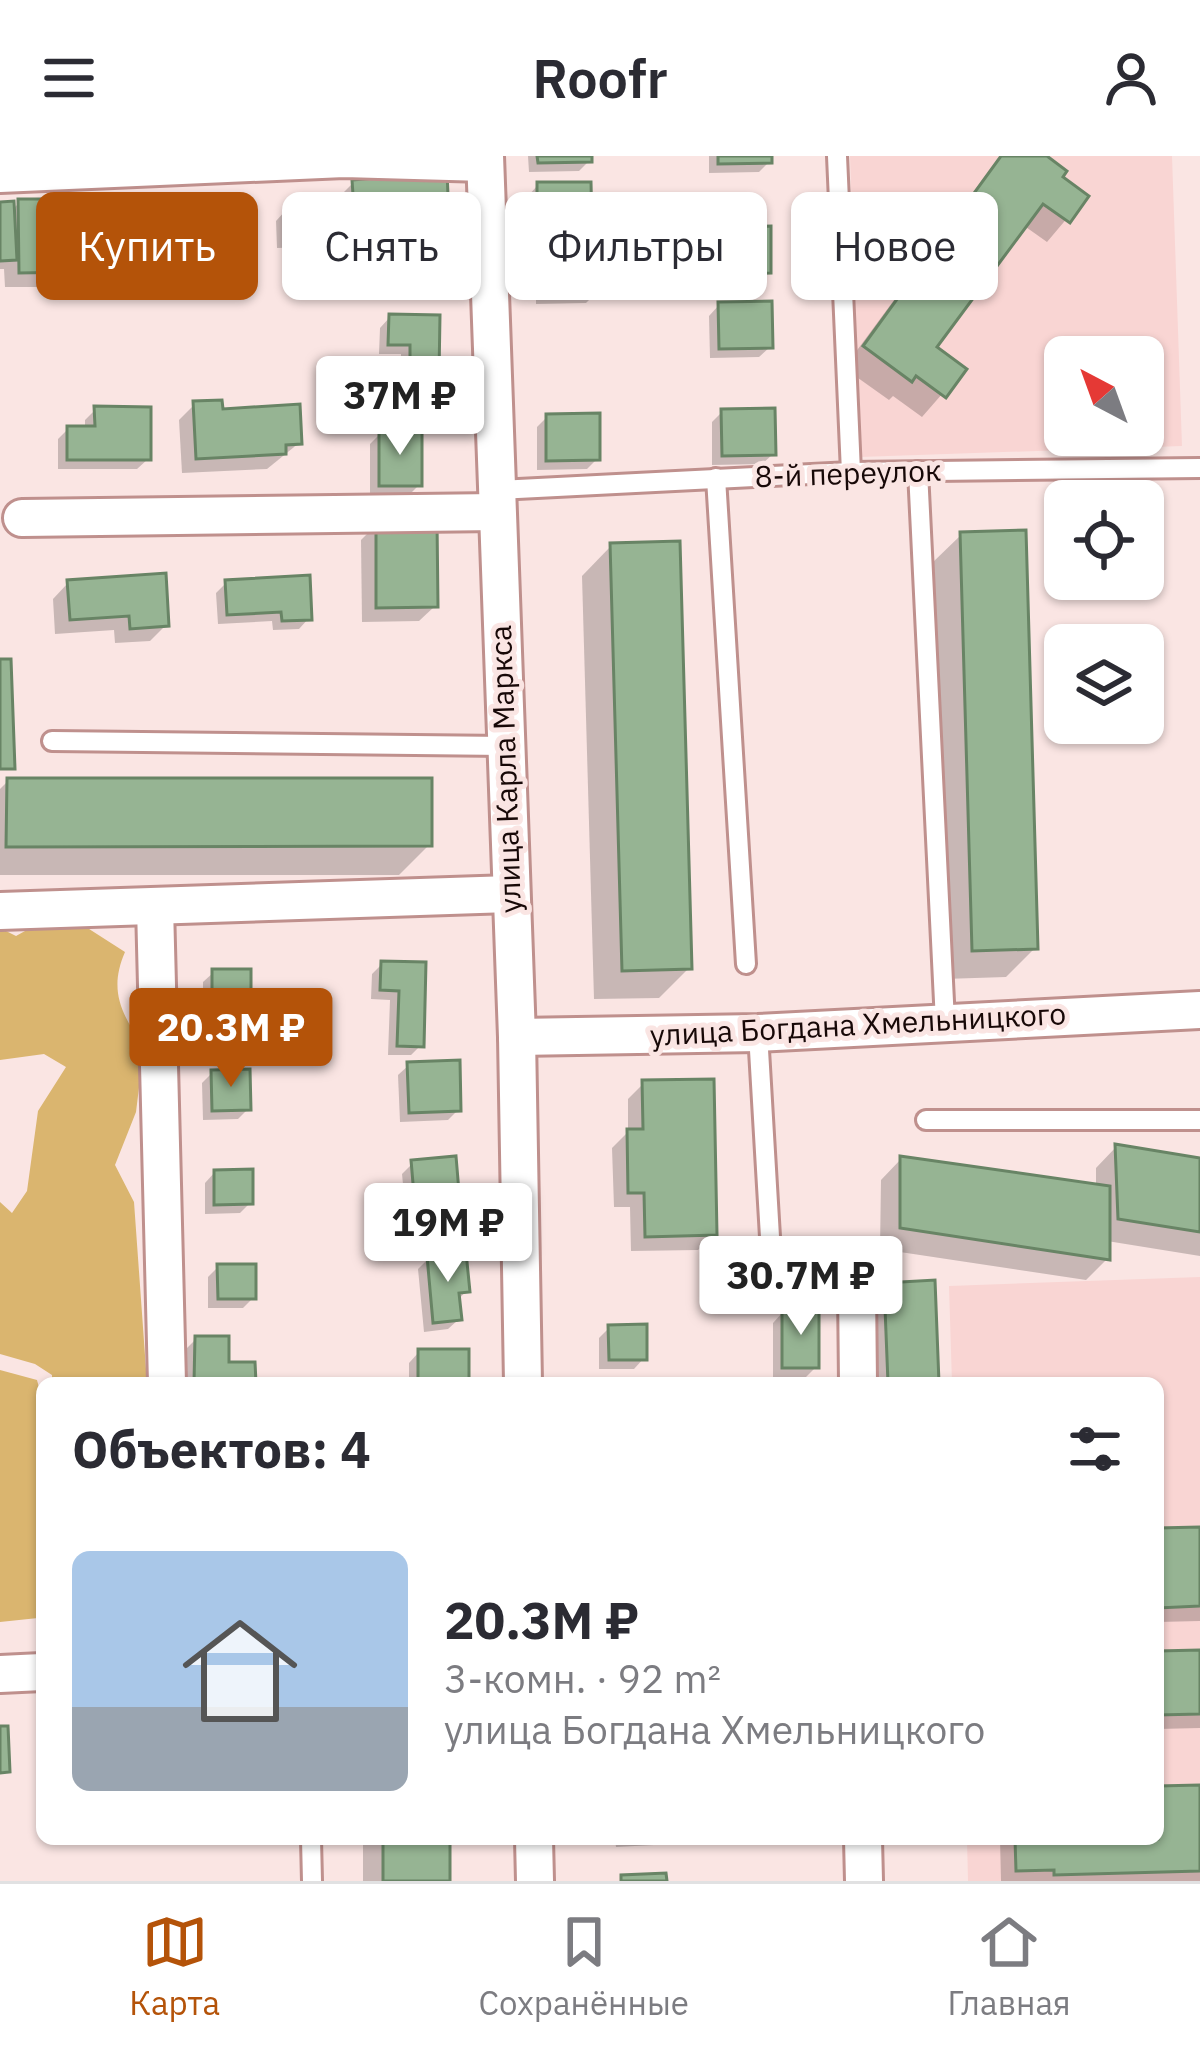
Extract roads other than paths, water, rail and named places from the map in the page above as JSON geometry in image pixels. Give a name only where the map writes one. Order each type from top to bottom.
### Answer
[{"type":"street","points":[[0,173],[344,158],[485,159]]},
{"type":"street","name":"улица Карла Маркса","points":[[485,159],[517,1037],[523,1377]]},
{"type":"street","name":"8-й переулок","points":[[22,518],[496,501]]},
{"type":"street","points":[[0,911],[511,894]]},
{"type":"street","points":[[155,906],[167,1377]]},
{"type":"street","name":"улица Богдана Хмельницкого","points":[[517,1037],[758,1033],[1200,1010]]},
{"type":"street","points":[[856,1287],[858,1377]]},
{"type":"street","points":[[0,1674],[36,1672]]},
{"type":"street","points":[[534,1845],[535,1881]]},
{"type":"street","points":[[863,1845],[864,1881]]},
{"type":"lane","points":[[837,156],[851,472]]},
{"type":"lane","name":"8-й переулок","points":[[496,501],[716,478],[1200,468]]},
{"type":"lane","points":[[918,471],[945,1022]]},
{"type":"lane","points":[[716,478],[746,964]]},
{"type":"lane","points":[[52,741],[506,746]]},
{"type":"lane","points":[[758,1033],[771,1254]]},
{"type":"lane","points":[[926,1120],[1200,1120]]},
{"type":"lane","points":[[311,1845],[312,1881]]}]
